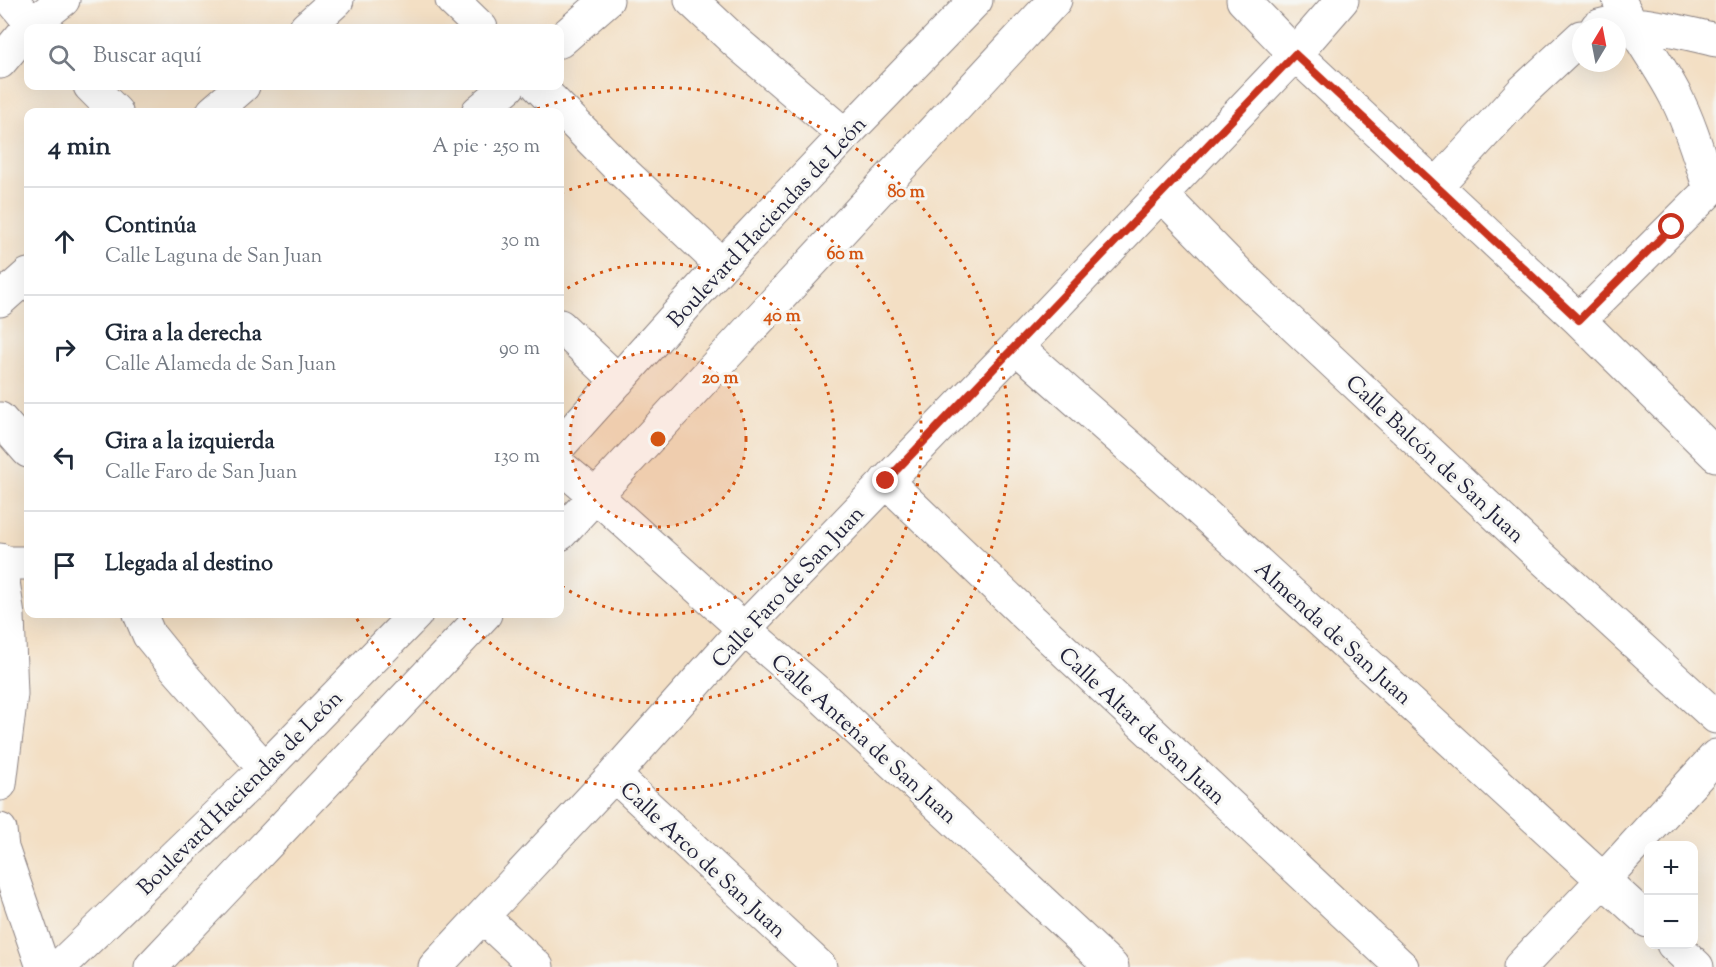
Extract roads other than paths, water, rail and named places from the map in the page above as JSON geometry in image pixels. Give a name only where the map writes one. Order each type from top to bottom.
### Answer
[{"type":"street","points":[[0,62],[26,18],[63,0]]},
{"type":"street","points":[[310,24],[337,0]]},
{"type":"street","points":[[452,0],[477,24]]},
{"type":"street","points":[[564,38],[607,0]]},
{"type":"street","points":[[691,0],[736,42],[845,135]]},
{"type":"street","points":[[564,530],[1055,0]]},
{"type":"street","points":[[1243,0],[1295,54],[1579,320],[1716,454]]},
{"type":"street","name":"Calle Faro de San Juan","points":[[435,967],[614,775],[744,629],[1295,54],[1342,0]]},
{"type":"street","name":"Boulevard Haciendas de León","points":[[564,441],[722,265],[845,135],[963,5]]},
{"type":"street","points":[[1624,12],[1716,40]]},
{"type":"street","points":[[1579,320],[1713,187],[1677,99],[1658,64],[1624,12]]},
{"type":"street","points":[[1436,186],[1523,91],[1572,45]]},
{"type":"street","points":[[94,90],[112,108]]},
{"type":"street","points":[[218,108],[238,90]]},
{"type":"street","points":[[483,108],[503,90]]},
{"type":"street","points":[[542,90],[560,108]]},
{"type":"street","points":[[564,112],[619,168],[722,265]]},
{"type":"street","name":"Calle Balcón de San Juan","points":[[1161,194],[1242,277],[1716,717]]},
{"type":"street","points":[[0,300],[24,279]]},
{"type":"street","points":[[564,330],[618,381]]},
{"type":"street","name":"Almenda de San Juan","points":[[1016,347],[1165,478],[1644,917]]},
{"type":"street","points":[[0,419],[24,446]]},
{"type":"street","name":"Calle Antena de San Juan","points":[[564,469],[817,692],[1112,967]]},
{"type":"street","name":"Calle Altar de San Juan","points":[[886,481],[1032,621],[1402,967]]},
{"type":"street","points":[[0,784],[11,694],[8,616],[0,562],[24,563]]},
{"type":"street","points":[[142,618],[149,634],[175,667],[265,769]]},
{"type":"street","name":"Boulevard Haciendas de León","points":[[59,967],[265,769],[404,618]]},
{"type":"street","points":[[151,967],[480,618]]},
{"type":"street","points":[[1520,967],[1716,756]]},
{"type":"street","name":"Calle Arco de San Juan","points":[[614,775],[820,967]]},
{"type":"street","points":[[0,830],[2,848],[43,967]]},
{"type":"street","points":[[483,917],[537,967]]},
{"type":"street","points":[[1677,949],[1697,967]]}]
